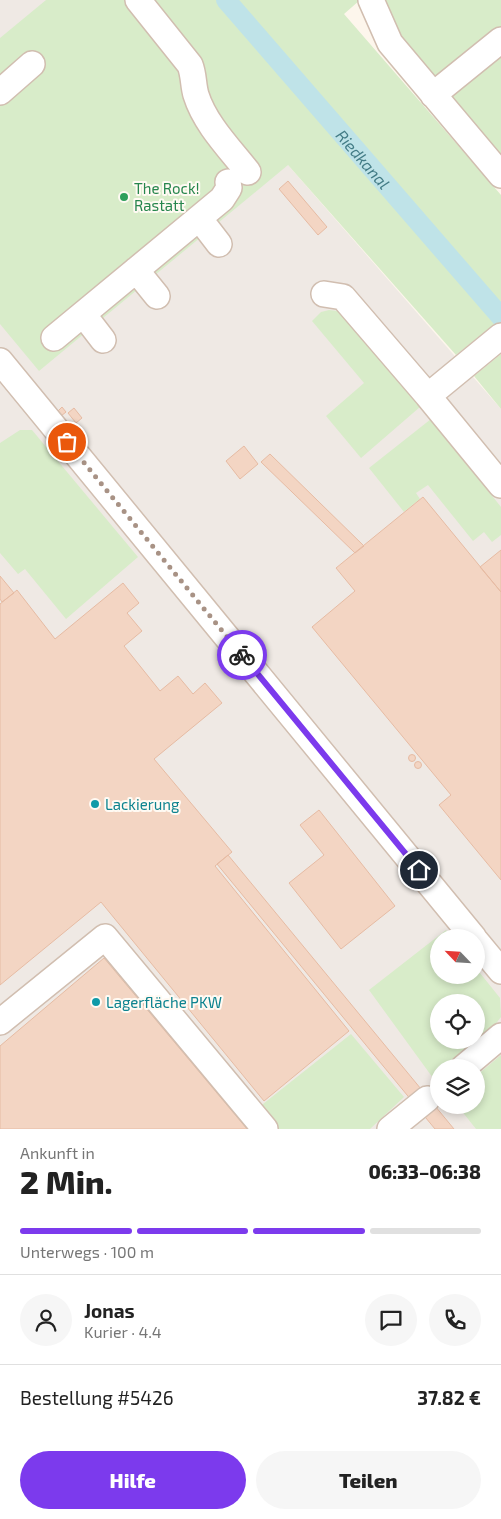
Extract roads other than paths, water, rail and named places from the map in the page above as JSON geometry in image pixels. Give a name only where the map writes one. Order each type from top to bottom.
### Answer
[{"type":"lane","points":[[54,338],[222,199],[238,177],[196,94],[190,65],[138,0]]},
{"type":"lane","points":[[371,0],[390,43],[501,175]]},
{"type":"lane","points":[[433,96],[501,40]]},
{"type":"lane","points":[[0,92],[32,64]]},
{"type":"lane","points":[[199,218],[219,244]]},
{"type":"lane","points":[[136,270],[157,296]]},
{"type":"lane","points":[[324,294],[343,297],[501,485]]},
{"type":"lane","points":[[84,314],[104,340]]},
{"type":"lane","points":[[428,396],[493,342]]},
{"type":"lane","points":[[0,361],[467,929]]},
{"type":"lane","points":[[0,1022],[105,936],[265,1129]]},
{"type":"lane","points":[[485,952],[501,971]]},
{"type":"lane","points":[[474,1059],[501,1036]]},
{"type":"lane","points":[[390,1129],[430,1096]]},
{"type":"waterway","name":"Riedkanal","points":[[226,0],[501,317]]},
{"type":"place","name":"The Rock! Rastatt","points":[[124,197]]},
{"type":"place","name":"Lackierung","points":[[95,804]]},
{"type":"place","name":"Lagerfläche PKW","points":[[96,1002]]}]
